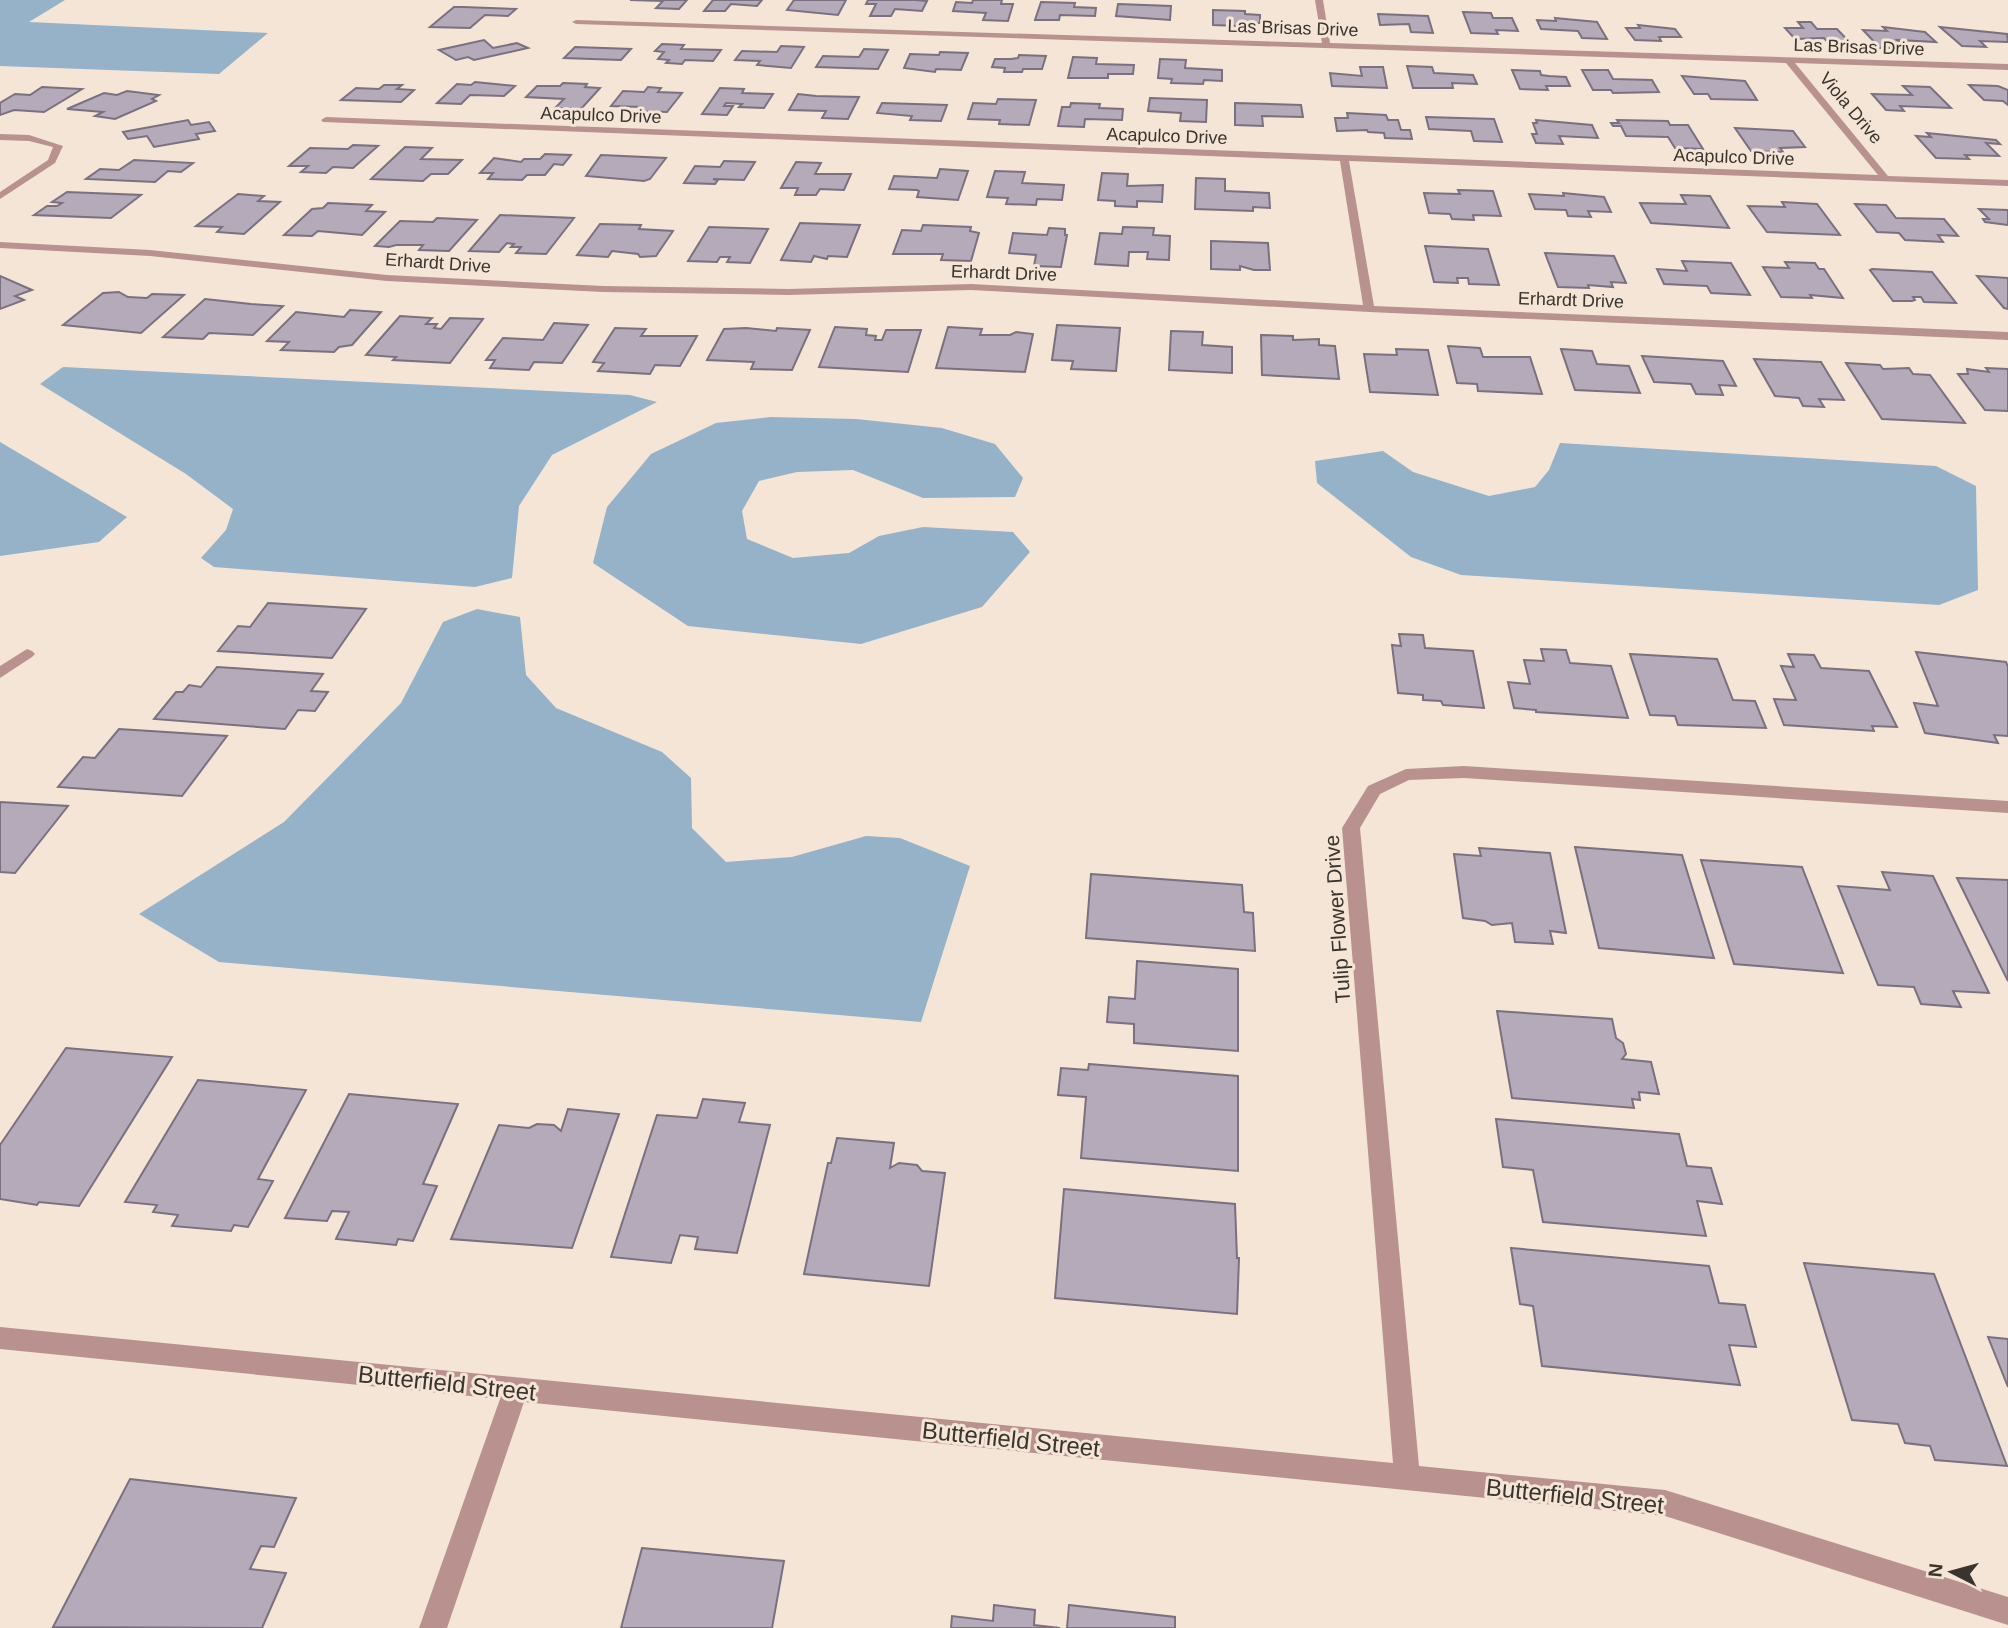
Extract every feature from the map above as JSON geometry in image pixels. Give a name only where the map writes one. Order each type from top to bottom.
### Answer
[{"type":"street","points":[[1319,0],[1326,45]]},
{"type":"street","name":"Las Brisas Drive","points":[[576,22],[2008,67]]},
{"type":"street","name":"Viola Drive","points":[[1788,60],[1886,179]]},
{"type":"street","name":"Acapulco Drive","points":[[326,120],[2008,183]]},
{"type":"street","points":[[0,136],[29,138],[58,146],[52,161],[0,196]]},
{"type":"street","points":[[1344,159],[1369,309]]},
{"type":"street","name":"Erhardt Drive","points":[[0,245],[150,253],[387,278],[536,286],[788,292],[971,287],[1369,309],[2008,336]]},
{"type":"street","points":[[0,673],[27,654]]},
{"type":"street","name":"Tulip Flower Drive","points":[[1407,1478],[1350,828],[1374,790],[1406,775],[1464,772],[2008,807]]},
{"type":"street","name":"Butterfield Street","points":[[0,1338],[1665,1503],[2008,1611]]},
{"type":"street","points":[[433,1628],[516,1390]]},
{"type":"water","points":[[0,0],[65,0],[29,22],[268,33],[219,74],[0,66]]},
{"type":"water","points":[[63,367],[630,395],[657,402],[552,455],[519,506],[512,578],[475,587],[214,567],[201,558],[226,530],[233,509],[186,474],[40,384]]},
{"type":"water","points":[[771,417],[856,419],[942,428],[995,444],[1023,478],[1015,497],[923,498],[853,470],[797,472],[759,481],[742,511],[747,539],[793,558],[849,553],[879,536],[923,527],[1013,532],[1030,552],[982,607],[861,644],[688,626],[593,563],[607,507],[651,454],[716,423]]},
{"type":"water","points":[[0,442],[127,517],[99,542],[0,556]]},
{"type":"water","points":[[1560,443],[1936,466],[1976,486],[1978,590],[1939,605],[1461,575],[1411,557],[1317,483],[1315,461],[1383,451],[1413,472],[1489,496],[1535,487],[1549,470]]},
{"type":"water","points":[[477,609],[520,617],[526,675],[556,708],[662,752],[691,778],[692,828],[726,862],[792,857],[866,836],[900,838],[970,866],[921,1022],[219,962],[139,914],[284,822],[401,703],[443,622]]},
{"type":"building","points":[[630,0],[687,0],[679,9],[656,8],[663,1]]},
{"type":"building","points":[[713,0],[762,0],[757,6],[731,4],[725,11],[704,11]]},
{"type":"building","points":[[794,0],[846,0],[838,15],[787,10]]},
{"type":"building","points":[[868,0],[927,1],[922,11],[895,9],[891,16],[870,16],[876,4],[866,4]]},
{"type":"building","points":[[973,0],[1002,0],[1001,4],[1013,4],[1008,21],[983,20],[986,13],[953,11],[956,2],[972,3]]},
{"type":"building","points":[[1041,2],[1075,3],[1074,7],[1096,8],[1095,16],[1060,15],[1059,20],[1035,20]]},
{"type":"building","points":[[1118,4],[1171,6],[1170,20],[1116,16]]},
{"type":"building","points":[[454,7],[516,9],[508,16],[485,15],[470,28],[430,27]]},
{"type":"building","points":[[1213,10],[1245,11],[1245,14],[1260,15],[1260,23],[1239,23],[1239,26],[1213,25]]},
{"type":"building","points":[[1463,12],[1491,13],[1493,18],[1512,18],[1518,31],[1496,30],[1498,34],[1471,33]]},
{"type":"building","points":[[1378,14],[1428,16],[1433,33],[1411,32],[1409,24],[1380,25]]},
{"type":"building","points":[[1555,18],[1597,22],[1607,39],[1582,38],[1578,31],[1541,29],[1537,20],[1556,21]]},
{"type":"building","points":[[1798,22],[1811,22],[1817,29],[1837,29],[1854,47],[1831,46],[1824,38],[1795,39],[1785,28],[1803,28]]},
{"type":"building","points":[[1638,25],[1675,29],[1681,37],[1659,37],[1661,41],[1635,40],[1626,28],[1640,28]]},
{"type":"building","points":[[1883,27],[1925,32],[1936,42],[1897,40],[1906,48],[1880,48],[1863,30],[1887,31]]},
{"type":"building","points":[[1940,27],[2007,34],[2008,42],[1980,41],[1986,47],[1962,46]]},
{"type":"building","points":[[484,40],[493,48],[517,43],[528,48],[474,60],[468,57],[456,60],[439,50]]},
{"type":"building","points":[[662,44],[684,45],[681,49],[721,50],[713,61],[685,60],[682,64],[666,63],[669,60],[658,59],[664,52],[655,51]]},
{"type":"building","points":[[781,46],[804,47],[791,68],[757,65],[760,61],[735,60],[742,51],[777,52]]},
{"type":"building","points":[[575,47],[631,49],[621,60],[564,58]]},
{"type":"building","points":[[864,49],[888,50],[878,69],[816,67],[823,56],[859,57]]},
{"type":"building","points":[[940,52],[968,53],[961,70],[936,69],[935,72],[904,68],[910,54],[939,55]]},
{"type":"building","points":[[1019,55],[1046,56],[1042,69],[1004,72],[1005,68],[992,67],[995,59],[1018,58]]},
{"type":"building","points":[[1073,57],[1097,58],[1096,64],[1134,65],[1133,74],[1108,74],[1108,78],[1068,78]]},
{"type":"building","points":[[1160,59],[1186,60],[1185,68],[1222,70],[1222,81],[1204,80],[1203,84],[1171,83],[1172,79],[1158,78]]},
{"type":"building","points":[[1407,66],[1432,67],[1434,73],[1473,75],[1477,84],[1452,83],[1453,88],[1413,88]]},
{"type":"building","points":[[1360,67],[1383,67],[1387,88],[1332,86],[1330,73],[1362,76]]},
{"type":"building","points":[[1512,70],[1540,71],[1541,75],[1566,77],[1570,86],[1546,86],[1548,90],[1520,89]]},
{"type":"building","points":[[1582,70],[1608,70],[1613,79],[1652,80],[1659,92],[1613,93],[1611,90],[1593,90]]},
{"type":"building","points":[[1682,76],[1745,81],[1757,100],[1711,99],[1708,94],[1694,94]]},
{"type":"building","points":[[475,82],[515,86],[504,96],[470,95],[461,104],[437,103],[457,84],[471,85]]},
{"type":"building","points":[[563,83],[587,84],[585,87],[600,88],[581,109],[555,108],[564,99],[526,97],[537,86],[560,86]]},
{"type":"building","points":[[384,85],[402,85],[397,89],[414,90],[401,102],[341,100],[356,88],[379,89]]},
{"type":"building","points":[[1969,85],[1998,86],[2008,90],[2008,105],[2003,101],[1984,100]]},
{"type":"building","points":[[1903,86],[1930,87],[1951,108],[1900,106],[1904,111],[1886,110],[1872,94],[1912,95]]},
{"type":"building","points":[[42,87],[82,89],[44,112],[14,110],[0,115],[0,103],[15,94],[30,95]]},
{"type":"building","points":[[648,87],[661,88],[658,92],[682,93],[667,112],[638,111],[641,107],[611,106],[623,91],[644,92]]},
{"type":"building","points":[[720,88],[744,89],[742,93],[773,94],[764,108],[739,107],[742,104],[726,103],[724,106],[733,106],[727,115],[702,114]]},
{"type":"building","points":[[127,91],[159,95],[152,99],[156,101],[115,119],[95,116],[103,112],[67,109],[104,93],[117,95]]},
{"type":"building","points":[[798,94],[859,97],[848,119],[822,118],[826,111],[789,110]]},
{"type":"building","points":[[1150,98],[1207,100],[1206,122],[1180,121],[1181,113],[1148,111]]},
{"type":"building","points":[[998,99],[1036,100],[1029,125],[999,124],[1000,120],[968,119],[973,103],[996,104]]},
{"type":"building","points":[[882,103],[947,105],[941,121],[910,120],[912,116],[877,113]]},
{"type":"building","points":[[1071,103],[1100,104],[1099,108],[1123,109],[1122,120],[1085,119],[1084,127],[1058,126],[1062,107],[1070,107]]},
{"type":"building","points":[[1235,103],[1301,105],[1303,117],[1262,116],[1263,126],[1235,125]]},
{"type":"building","points":[[1347,113],[1386,115],[1388,120],[1398,120],[1401,130],[1410,130],[1412,139],[1385,138],[1384,133],[1367,130],[1337,131],[1335,118],[1348,118]]},
{"type":"building","points":[[1426,117],[1494,119],[1502,142],[1474,141],[1471,131],[1429,129]]},
{"type":"building","points":[[188,120],[191,125],[209,122],[215,131],[196,134],[199,139],[154,147],[147,136],[128,139],[123,132]]},
{"type":"building","points":[[1536,120],[1592,125],[1598,138],[1559,136],[1563,144],[1536,143],[1532,134],[1537,134],[1533,123],[1537,123]]},
{"type":"building","points":[[1617,120],[1668,121],[1670,125],[1688,125],[1703,149],[1675,148],[1668,137],[1626,136],[1621,126],[1613,126],[1611,123],[1619,123]]},
{"type":"building","points":[[1735,128],[1793,131],[1805,147],[1780,148],[1783,152],[1751,151]]},
{"type":"building","points":[[1927,133],[1996,140],[2000,144],[1986,143],[1999,156],[1936,158],[1916,136],[1931,137]]},
{"type":"building","points":[[353,145],[378,146],[353,168],[333,167],[326,173],[301,172],[308,166],[289,166],[310,148],[348,149]]},
{"type":"building","points":[[405,147],[432,148],[421,159],[462,160],[448,174],[431,174],[423,181],[371,179]]},
{"type":"building","points":[[545,154],[571,155],[563,165],[554,164],[545,175],[527,175],[522,180],[488,179],[493,173],[480,173],[494,158],[521,162],[524,159],[540,159]]},
{"type":"building","points":[[601,155],[666,158],[650,179],[644,181],[586,176]]},
{"type":"building","points":[[134,160],[193,163],[181,172],[168,171],[155,182],[86,179],[100,169],[119,170]]},
{"type":"building","points":[[724,161],[755,162],[744,180],[713,179],[718,180],[715,184],[684,183],[695,166],[720,167]]},
{"type":"building","points":[[796,162],[821,163],[815,174],[851,174],[844,190],[820,189],[816,195],[795,195],[798,188],[781,188]]},
{"type":"building","points":[[940,169],[968,171],[958,200],[917,197],[917,190],[889,189],[894,176],[937,178]]},
{"type":"building","points":[[995,171],[1025,172],[1022,183],[1064,185],[1062,200],[1037,199],[1036,205],[1006,204],[1008,198],[987,197]]},
{"type":"building","points":[[1102,173],[1128,174],[1127,186],[1163,185],[1162,202],[1137,201],[1137,207],[1115,206],[1115,201],[1098,200]]},
{"type":"building","points":[[1196,178],[1225,179],[1225,191],[1269,193],[1270,208],[1253,207],[1253,211],[1195,209]]},
{"type":"building","points":[[1458,190],[1493,191],[1501,216],[1473,215],[1474,220],[1452,219],[1450,214],[1429,213],[1424,193],[1460,194]]},
{"type":"building","points":[[67,192],[141,195],[111,218],[34,215],[47,206],[62,203],[52,202]]},
{"type":"building","points":[[1563,193],[1604,197],[1611,212],[1588,211],[1591,217],[1568,216],[1566,210],[1535,209],[1529,194],[1564,196]]},
{"type":"building","points":[[238,194],[264,196],[258,201],[280,202],[244,234],[217,232],[222,227],[196,226]]},
{"type":"building","points":[[1681,195],[1710,196],[1729,228],[1651,223],[1640,203],[1686,204]]},
{"type":"building","points":[[1782,202],[1817,204],[1840,235],[1767,232],[1748,206],[1785,207]]},
{"type":"building","points":[[328,203],[372,205],[366,211],[385,212],[362,235],[318,231],[312,236],[284,235],[312,209],[323,208]]},
{"type":"building","points":[[1855,204],[1886,205],[1896,218],[1944,219],[1958,236],[1938,235],[1943,242],[1905,240],[1899,233],[1877,232]]},
{"type":"building","points":[[1979,209],[2008,210],[2008,225],[1985,222],[1983,219],[1989,219]]},
{"type":"building","points":[[500,215],[574,218],[546,254],[516,253],[521,247],[511,247],[514,244],[507,243],[499,252],[469,251]]},
{"type":"building","points":[[437,218],[477,220],[449,251],[419,250],[423,245],[375,246],[400,221],[433,222]]},
{"type":"building","points":[[800,223],[860,225],[847,257],[828,256],[827,259],[814,256],[811,262],[781,260]]},
{"type":"building","points":[[600,224],[641,225],[639,229],[673,231],[656,256],[640,257],[638,254],[612,251],[608,257],[577,255]]},
{"type":"building","points":[[923,225],[971,227],[970,231],[979,233],[971,261],[941,260],[943,254],[893,254],[902,230],[921,231]]},
{"type":"building","points":[[709,227],[768,229],[750,263],[727,262],[730,257],[720,257],[717,262],[688,261]]},
{"type":"building","points":[[1123,227],[1154,228],[1153,235],[1170,236],[1169,260],[1147,259],[1148,252],[1129,252],[1128,266],[1095,264],[1100,233],[1122,234]]},
{"type":"building","points":[[1049,228],[1065,229],[1067,235],[1061,267],[1034,266],[1036,255],[1009,253],[1013,233],[1047,235]]},
{"type":"building","points":[[1211,241],[1268,243],[1270,270],[1254,270],[1240,266],[1240,270],[1211,269]]},
{"type":"building","points":[[1425,246],[1488,249],[1499,285],[1469,284],[1468,278],[1457,278],[1458,283],[1434,282]]},
{"type":"building","points":[[1545,253],[1614,256],[1626,283],[1611,282],[1613,287],[1558,287]]},
{"type":"building","points":[[1682,261],[1731,263],[1750,295],[1711,293],[1707,286],[1664,284],[1657,269],[1687,271]]},
{"type":"building","points":[[1785,262],[1815,263],[1819,269],[1824,269],[1843,298],[1810,295],[1812,298],[1781,297],[1763,267],[1789,268]]},
{"type":"building","points":[[1870,270],[1932,272],[1956,303],[1924,302],[1921,297],[1913,297],[1915,300],[1912,301],[1893,301]]},
{"type":"building","points":[[0,276],[32,290],[15,296],[24,300],[0,309]]},
{"type":"building","points":[[1977,276],[2008,278],[2008,309],[2004,308]]},
{"type":"building","points":[[119,292],[128,297],[147,298],[152,294],[184,295],[141,333],[63,325],[103,293]]},
{"type":"building","points":[[205,299],[283,306],[253,335],[209,333],[203,339],[163,337]]},
{"type":"building","points":[[350,310],[381,312],[352,345],[339,347],[334,352],[281,350],[289,342],[267,341],[296,312],[344,317]]},
{"type":"building","points":[[400,316],[432,318],[426,324],[437,324],[434,328],[441,329],[450,318],[483,319],[450,363],[393,360],[396,357],[366,355]]},
{"type":"building","points":[[554,323],[588,325],[562,363],[534,362],[529,370],[490,368],[495,360],[486,360],[503,338],[543,340]]},
{"type":"building","points":[[1057,325],[1120,328],[1116,371],[1071,369],[1073,361],[1052,360]]},
{"type":"building","points":[[835,327],[867,329],[866,335],[876,336],[875,340],[882,340],[886,330],[921,330],[908,372],[819,367]]},
{"type":"building","points":[[948,327],[982,329],[980,335],[1010,335],[1016,332],[1033,334],[1025,372],[936,368]]},
{"type":"building","points":[[615,328],[646,329],[641,336],[697,336],[680,366],[655,365],[650,374],[598,371],[604,363],[593,362]]},
{"type":"building","points":[[724,329],[810,330],[792,370],[751,369],[754,362],[707,360]]},
{"type":"building","points":[[1171,331],[1203,332],[1202,345],[1232,347],[1232,373],[1169,370]]},
{"type":"building","points":[[1261,335],[1293,336],[1293,340],[1319,339],[1319,345],[1335,346],[1339,379],[1262,375]]},
{"type":"building","points":[[1448,346],[1480,348],[1483,357],[1530,357],[1542,394],[1478,391],[1477,384],[1457,383]]},
{"type":"building","points":[[1396,349],[1428,350],[1438,395],[1370,392],[1364,354],[1397,355]]},
{"type":"building","points":[[1561,349],[1592,351],[1597,364],[1629,366],[1640,393],[1575,390]]},
{"type":"building","points":[[1642,356],[1723,361],[1736,386],[1719,385],[1723,395],[1696,394],[1691,384],[1654,382]]},
{"type":"building","points":[[1754,359],[1821,362],[1844,400],[1819,399],[1824,407],[1803,406],[1799,398],[1775,396]]},
{"type":"building","points":[[1846,363],[1880,365],[1883,369],[1909,368],[1913,374],[1930,375],[1965,423],[1882,419]]},
{"type":"building","points":[[1986,368],[2008,369],[2008,411],[1985,410],[1958,374],[1968,374],[1967,369],[1989,372]]},
{"type":"building","points":[[268,603],[366,609],[332,658],[218,651],[238,626],[250,627]]},
{"type":"building","points":[[1399,634],[1423,635],[1425,648],[1473,651],[1484,708],[1443,705],[1441,701],[1423,700],[1423,695],[1398,693],[1392,645],[1401,646]]},
{"type":"building","points":[[1541,649],[1566,650],[1570,663],[1611,666],[1628,718],[1514,708],[1508,682],[1530,684],[1524,660],[1544,661]]},
{"type":"building","points":[[1916,652],[2006,662],[2008,736],[1994,735],[1998,743],[1925,733],[1914,703],[1938,706]]},
{"type":"building","points":[[1630,654],[1717,659],[1733,700],[1755,701],[1766,728],[1678,725],[1675,716],[1650,715]]},
{"type":"building","points":[[1788,654],[1814,655],[1821,668],[1869,671],[1897,727],[1872,726],[1874,731],[1784,725],[1774,699],[1796,700],[1781,666],[1794,667]]},
{"type":"building","points":[[217,667],[323,674],[311,691],[328,692],[315,711],[298,710],[285,729],[154,719],[176,692],[183,692],[189,685],[201,687]]},
{"type":"building","points":[[119,729],[227,736],[182,796],[58,787],[83,757],[95,758]]},
{"type":"building","points":[[0,802],[68,806],[15,873],[0,872]]},
{"type":"building","points":[[1575,847],[1682,855],[1714,958],[1599,948]]},
{"type":"building","points":[[1479,848],[1550,853],[1566,933],[1550,931],[1553,944],[1515,942],[1512,923],[1492,925],[1485,921],[1463,918],[1454,854],[1481,856]]},
{"type":"building","points":[[1701,860],[1802,867],[1843,973],[1734,964]]},
{"type":"building","points":[[1882,872],[1933,876],[1989,993],[1953,991],[1961,1007],[1921,1004],[1914,987],[1878,985],[1838,886],[1890,890]]},
{"type":"building","points":[[1091,874],[1242,885],[1244,912],[1253,913],[1255,951],[1086,938]]},
{"type":"building","points":[[1957,878],[2008,880],[2008,981]]},
{"type":"building","points":[[1137,961],[1238,969],[1238,1051],[1134,1043],[1134,1024],[1107,1022],[1109,997],[1135,999]]},
{"type":"building","points":[[1497,1011],[1612,1019],[1616,1038],[1623,1043],[1626,1054],[1622,1059],[1651,1062],[1659,1094],[1639,1092],[1640,1100],[1632,1099],[1634,1108],[1512,1098]]},
{"type":"building","points":[[66,1048],[172,1057],[79,1206],[39,1202],[37,1205],[0,1199],[0,1145]]},
{"type":"building","points":[[1089,1064],[1238,1076],[1238,1171],[1081,1158],[1086,1097],[1058,1095],[1061,1068],[1088,1070]]},
{"type":"building","points":[[198,1080],[306,1090],[258,1179],[273,1181],[248,1227],[234,1225],[231,1231],[172,1226],[178,1215],[153,1212],[157,1205],[125,1202]]},
{"type":"building","points":[[349,1094],[458,1104],[423,1184],[437,1186],[413,1241],[398,1239],[396,1245],[336,1239],[349,1212],[332,1211],[327,1221],[285,1218]]},
{"type":"building","points":[[703,1099],[745,1103],[739,1122],[770,1125],[737,1253],[695,1249],[698,1237],[680,1235],[671,1263],[611,1257],[657,1115],[697,1118]]},
{"type":"building","points":[[568,1109],[619,1114],[572,1248],[451,1239],[499,1125],[529,1128],[537,1124],[554,1125],[561,1131]]},
{"type":"building","points":[[1496,1119],[1679,1134],[1687,1166],[1711,1168],[1722,1204],[1697,1201],[1706,1236],[1543,1222],[1533,1170],[1503,1167]]},
{"type":"building","points":[[837,1138],[894,1143],[890,1168],[899,1163],[917,1165],[922,1171],[945,1173],[929,1286],[804,1274],[828,1163],[831,1163]]},
{"type":"building","points":[[1064,1189],[1235,1204],[1239,1258],[1237,1314],[1055,1298]]},
{"type":"building","points":[[1511,1248],[1709,1266],[1719,1303],[1745,1305],[1756,1347],[1729,1345],[1740,1385],[1542,1366],[1533,1306],[1520,1304]]},
{"type":"building","points":[[1804,1263],[1934,1274],[2007,1466],[1935,1460],[1930,1446],[1905,1443],[1898,1424],[1852,1420]]},
{"type":"building","points":[[1988,1337],[2008,1339],[2008,1387]]},
{"type":"building","points":[[130,1479],[296,1498],[274,1547],[261,1546],[250,1569],[286,1573],[262,1628],[53,1627]]},
{"type":"building","points":[[642,1548],[784,1561],[772,1628],[621,1628]]},
{"type":"building","points":[[994,1605],[1035,1610],[1034,1625],[1060,1628],[951,1628],[952,1616],[993,1621]]},
{"type":"building","points":[[1069,1605],[1175,1617],[1175,1628],[1067,1628]]}]
